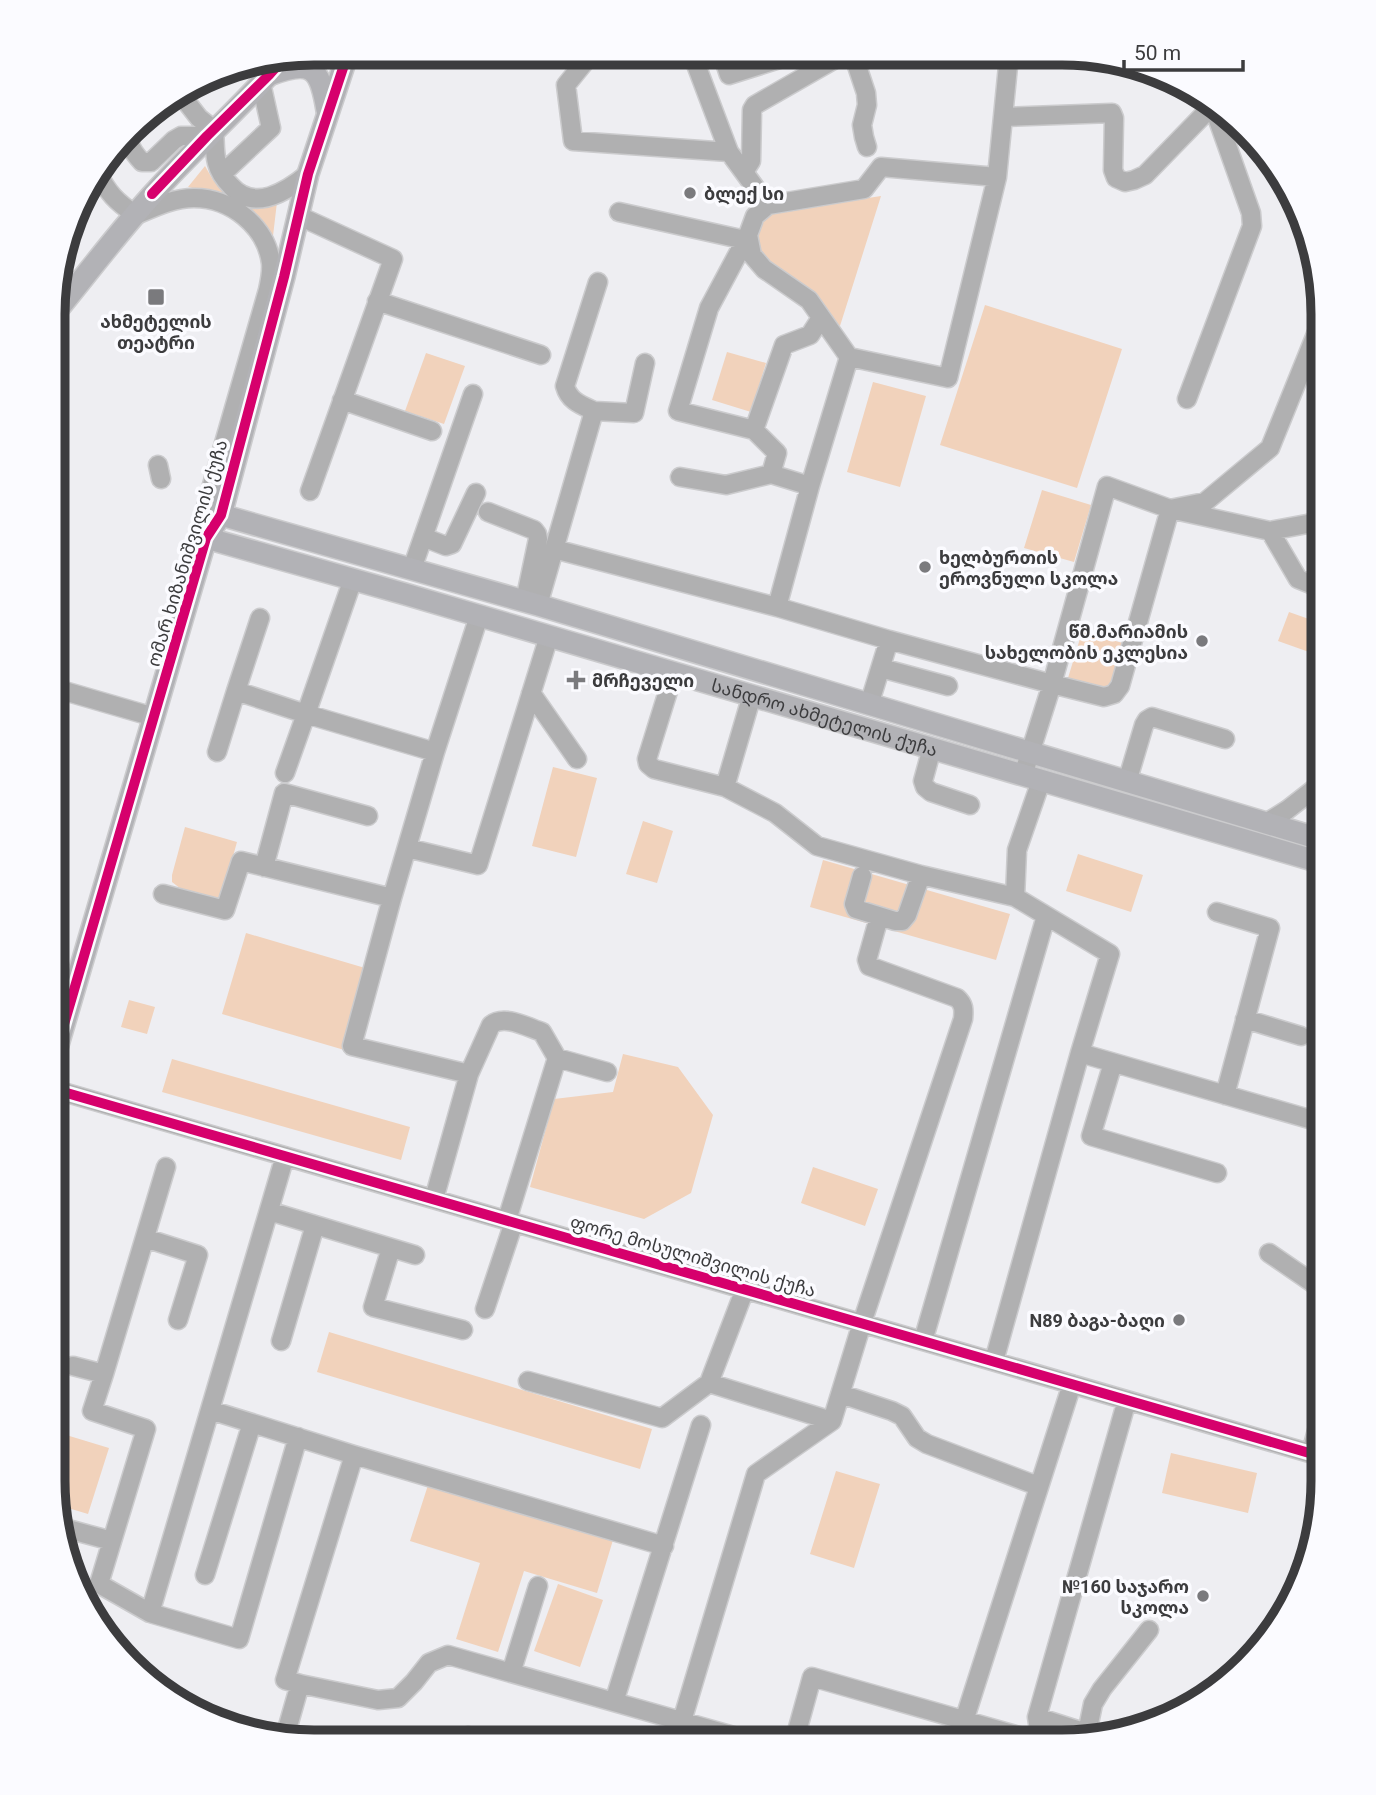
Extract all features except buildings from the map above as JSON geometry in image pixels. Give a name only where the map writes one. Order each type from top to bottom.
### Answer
[{"type":"main road","name":"ომარ ხიზანიშვილის ქუჩა","points":[[65,1021],[284,277],[308,174],[344,65]]},
{"type":"main road","points":[[65,301],[152,194],[275,68]]},
{"type":"main road","points":[[265,79],[290,68],[310,69],[322,83],[327,113]]},
{"type":"main road","name":"სანდრო ახმეტელის ქუჩა","points":[[213,513],[537,605],[1127,782],[1311,858]]},
{"type":"main road","points":[[294,562],[301,537]]},
{"type":"main road","name":"სანდრო ახმეტელის ქუჩა","points":[[206,538],[1032,778],[1237,826],[1266,823],[1311,836]]},
{"type":"main road","points":[[537,605],[545,635]]},
{"type":"main road","points":[[823,716],[830,693]]},
{"type":"street","points":[[582,65],[566,85],[573,141],[729,152]]},
{"type":"street","points":[[696,65],[729,152],[768,205]]},
{"type":"street","points":[[726,65],[729,75],[760,65]]},
{"type":"street","points":[[744,172],[751,161],[752,110],[755,105],[825,65]]},
{"type":"street","points":[[857,65],[866,93],[867,105],[862,125],[867,147]]},
{"type":"street","points":[[747,238],[752,255],[764,269],[809,300],[849,357],[948,378],[997,177],[1009,65]]},
{"type":"street","points":[[222,174],[271,128],[265,79]]},
{"type":"street","points":[[185,101],[210,133],[222,174],[235,191],[244,197],[259,199],[277,195],[308,174]]},
{"type":"street","points":[[1003,117],[1112,113],[1113,170],[1116,178],[1125,182],[1145,175],[1207,112]]},
{"type":"street","points":[[1187,399],[1252,226],[1251,213],[1219,121]]},
{"type":"street","points":[[131,146],[132,152],[142,162],[151,162],[181,136],[210,133]]},
{"type":"street","points":[[771,474],[777,453],[754,430],[678,411],[709,308],[747,238],[755,216],[768,205],[864,189],[881,167],[997,177]]},
{"type":"street","points":[[103,182],[120,204],[136,215],[181,199],[221,202],[252,223],[264,241],[271,262],[268,290],[213,513]]},
{"type":"street","points":[[619,212],[747,238]]},
{"type":"street","points":[[299,216],[393,259],[310,491]]},
{"type":"street","points":[[598,282],[565,386],[567,394],[573,401],[594,411],[634,413],[645,363]]},
{"type":"street","points":[[377,302],[541,355]]},
{"type":"street","points":[[754,430],[784,345],[810,335],[821,318]]},
{"type":"street","points":[[1170,509],[1205,502],[1270,448],[1311,349]]},
{"type":"street","points":[[777,607],[849,357]]},
{"type":"street","points":[[412,569],[473,394]]},
{"type":"street","points":[[342,400],[432,432]]},
{"type":"street","points":[[537,605],[594,411]]},
{"type":"street","points":[[680,477],[726,485],[771,474],[810,486]]},
{"type":"street","points":[[1015,897],[1017,850],[1032,778],[1030,753],[1107,486],[1170,509],[1270,531],[1311,524]]},
{"type":"street","points":[[423,537],[446,546],[452,544],[476,493]]},
{"type":"street","points":[[554,549],[1104,696],[1114,695],[1120,686],[1170,509]]},
{"type":"street","points":[[488,512],[529,528],[537,534],[537,605]]},
{"type":"street","points":[[1270,531],[1298,579],[1311,584]]},
{"type":"street","points":[[285,773],[353,579]]},
{"type":"street","points":[[469,1074],[352,1046],[435,752],[479,616]]},
{"type":"street","points":[[217,752],[260,618]]},
{"type":"street","points":[[407,848],[478,865],[531,694],[545,635]]},
{"type":"street","points":[[869,705],[889,640]]},
{"type":"street","points":[[881,668],[948,686]]},
{"type":"street","points":[[674,673],[649,753],[648,764],[654,769],[725,787],[775,813],[817,846],[921,876],[1015,897],[1110,954],[994,1362]]},
{"type":"street","points":[[65,691],[155,717]]},
{"type":"street","points":[[236,691],[435,752]]},
{"type":"street","points":[[531,694],[577,759]]},
{"type":"street","points":[[725,787],[752,695]]},
{"type":"street","points":[[1127,782],[1144,725],[1152,717],[1225,739]]},
{"type":"street","points":[[932,748],[923,781],[925,787],[931,792],[970,805]]},
{"type":"street","points":[[1266,823],[1311,791]]},
{"type":"street","points":[[264,867],[284,793],[368,816]]},
{"type":"street","points":[[163,894],[225,910],[241,861],[392,898]]},
{"type":"street","points":[[862,876],[854,905],[856,909],[895,921],[908,915],[921,876]]},
{"type":"street","points":[[1217,912],[1270,928],[1225,1095]]},
{"type":"street","points":[[923,1341],[1046,916]]},
{"type":"street","points":[[682,1721],[756,1474],[832,1421],[963,1019],[962,1002],[950,994],[869,966],[867,960],[879,917]]},
{"type":"street","points":[[1245,1019],[1301,1036]]},
{"type":"street","points":[[434,1199],[469,1074],[491,1026],[496,1021],[504,1020],[542,1032],[557,1058],[607,1072]]},
{"type":"street","points":[[1080,1053],[1311,1119]]},
{"type":"street","points":[[485,1309],[557,1058]]},
{"type":"street","points":[[1113,1063],[1091,1136],[1217,1173]]},
{"type":"street","name":"ფორე მოსულიშვილის ქუჩა","points":[[65,1092],[1311,1453]]},
{"type":"street","points":[[150,1613],[285,1156]]},
{"type":"street","points":[[166,1167],[92,1411],[146,1429],[99,1584],[150,1613],[239,1639],[298,1437]]},
{"type":"street","points":[[269,1211],[415,1255]]},
{"type":"street","points":[[281,1340],[315,1225]]},
{"type":"street","points":[[145,1238],[198,1255],[178,1320]]},
{"type":"street","points":[[391,1248],[373,1307],[463,1330]]},
{"type":"street","points":[[1269,1253],[1311,1282]]},
{"type":"street","points":[[528,1381],[662,1418],[709,1383],[745,1289]]},
{"type":"street","points":[[74,1366],[104,1374]]},
{"type":"street","points":[[709,1383],[832,1421]]},
{"type":"street","points":[[958,1730],[964,1721],[1072,1384]]},
{"type":"street","points":[[841,1394],[902,1416],[917,1438],[928,1444],[1038,1486]]},
{"type":"street","points":[[1039,1730],[1037,1717],[1127,1400]]},
{"type":"street","points":[[210,1410],[664,1546]]},
{"type":"street","points":[[205,1575],[252,1423]]},
{"type":"street","points":[[614,1702],[701,1425]]},
{"type":"street","points":[[354,1454],[285,1680],[378,1700],[398,1698],[429,1663],[448,1655],[713,1730]]},
{"type":"street","points":[[70,1530],[112,1541]]},
{"type":"street","points":[[511,1673],[538,1586]]},
{"type":"street","points":[[1091,1728],[1093,1704],[1101,1689],[1149,1630]]},
{"type":"street","points":[[797,1730],[812,1677],[997,1730]]},
{"type":"street","points":[[288,1729],[300,1684]]},
{"type":"street","points":[[1037,1717],[1078,1730]]},
{"type":"shaded area","points":[[205,166],[223,190],[277,202],[273,236],[247,208],[220,194],[188,187]]},
{"type":"shaded area","points":[[881,196],[840,326],[807,289],[762,255],[757,236],[761,221],[771,213]]},
{"type":"shaded area","points":[[985,305],[1122,349],[1077,488],[940,445]]},
{"type":"shaded area","points":[[727,352],[766,363],[751,412],[712,400]]},
{"type":"shaded area","points":[[426,353],[465,366],[444,424],[405,411]]},
{"type":"shaded area","points":[[873,382],[926,396],[900,487],[847,472]]},
{"type":"shaded area","points":[[1042,490],[1091,505],[1074,562],[1024,548]]},
{"type":"shaded area","points":[[1289,612],[1311,620],[1311,653],[1278,641]]},
{"type":"shaded area","points":[[1082,632],[1134,646],[1121,692],[1068,678]]},
{"type":"shaded area","points":[[553,767],[597,778],[576,857],[532,846]]},
{"type":"shaded area","points":[[643,821],[673,831],[657,883],[626,874]]},
{"type":"shaded area","points":[[185,827],[237,842],[221,899],[181,889],[172,882]]},
{"type":"shaded area","points":[[1078,854],[1143,875],[1131,912],[1066,891]]},
{"type":"shaded area","points":[[823,860],[1010,914],[996,960],[810,907]]},
{"type":"shaded area","points":[[246,933],[382,973],[358,1054],[222,1014]]},
{"type":"shaded area","points":[[129,1000],[155,1007],[147,1034],[121,1027]]},
{"type":"shaded area","points":[[623,1054],[678,1067],[713,1115],[691,1193],[644,1219],[530,1187],[554,1099],[613,1092]]},
{"type":"shaded area","points":[[172,1059],[410,1127],[401,1160],[162,1092]]},
{"type":"shaded area","points":[[813,1167],[878,1189],[865,1226],[801,1203]]},
{"type":"shaded area","points":[[329,1332],[652,1429],[640,1469],[317,1372]]},
{"type":"shaded area","points":[[65,1435],[109,1448],[88,1514],[66,1507]]},
{"type":"shaded area","points":[[1171,1453],[1257,1473],[1248,1513],[1162,1493]]},
{"type":"shaded area","points":[[836,1471],[880,1484],[854,1568],[810,1554]]},
{"type":"shaded area","points":[[429,1482],[613,1540],[597,1593],[524,1571],[498,1652],[456,1639],[480,1563],[410,1541]]},
{"type":"shaded area","points":[[558,1584],[603,1600],[580,1667],[534,1651]]},
{"type":"cycle path","points":[[65,1021],[206,538],[221,515],[284,277],[308,174],[344,65]]},
{"type":"cycle path","points":[[152,194],[275,68]]},
{"type":"cycle path","points":[[65,1092],[1311,1454]]},
{"type":"place","name":"ბლექ სი","points":[[690,193]]},
{"type":"place","name":"ახმეტელის თეატრი","points":[[156,297]]},
{"type":"place","name":"ხელბურთის ეროვნული სკოლა","points":[[925,567]]},
{"type":"place","name":"წმ.მარიამის სახელობის ეკლესია","points":[[1202,641]]},
{"type":"place","name":"მრჩეველი","points":[[576,680]]},
{"type":"place","name":"N89 ბაგა-ბაღი","points":[[1179,1320]]},
{"type":"place","name":"№160 საჯარო სკოლა","points":[[1203,1596]]}]
